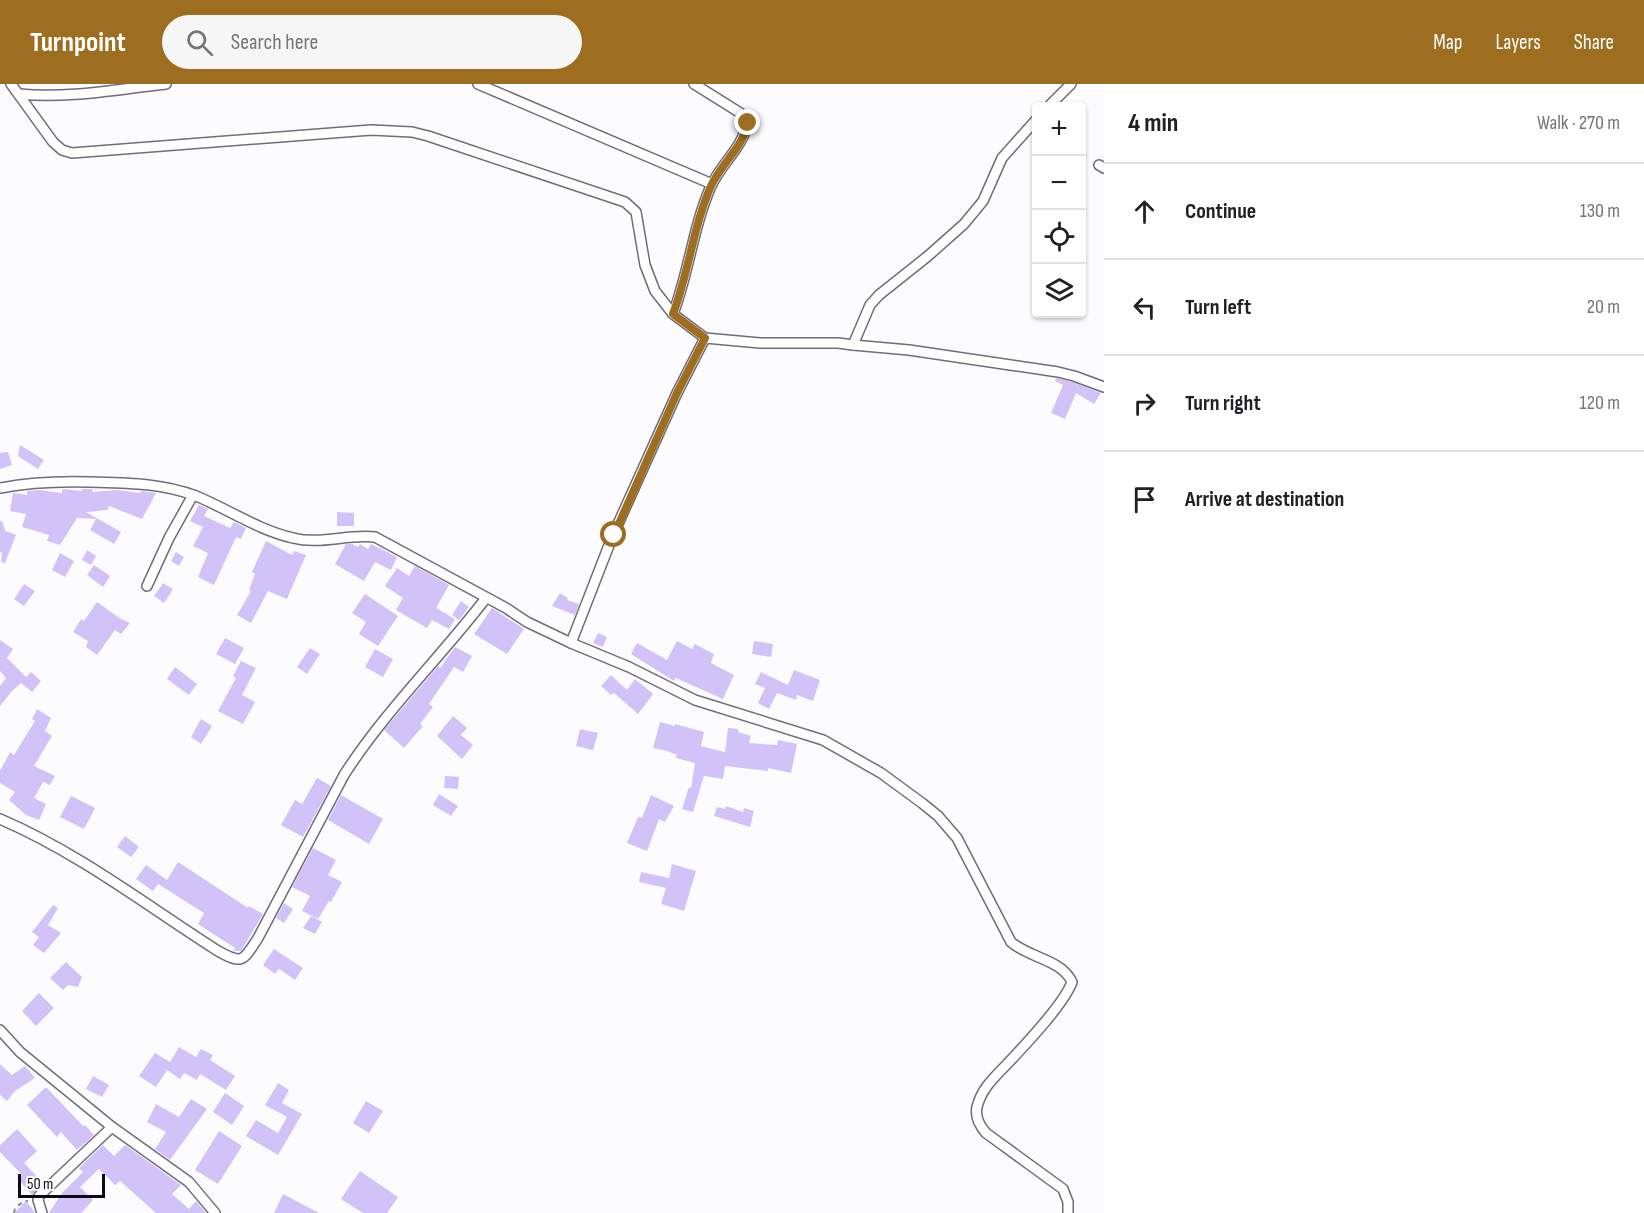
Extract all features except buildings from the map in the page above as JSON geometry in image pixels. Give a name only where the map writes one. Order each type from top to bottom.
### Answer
[{"type":"street","points":[[11,84],[52,142],[62,150],[72,153],[371,130],[412,132],[473,150],[631,206],[636,212],[645,265],[661,301],[673,314],[705,338],[750,343],[838,343],[909,350],[1058,372],[1104,387]]},
{"type":"street","points":[[19,94],[53,95],[166,84]]},
{"type":"street","points":[[478,84],[712,184]]},
{"type":"street","points":[[673,314],[712,184],[743,137],[748,123],[747,117],[694,84]]},
{"type":"street","points":[[1053,102],[1071,84]]},
{"type":"street","points":[[853,345],[870,305],[879,295],[952,236],[975,211],[983,201],[1002,158],[1032,124]]},
{"type":"street","points":[[571,643],[610,544],[677,393],[705,338]]},
{"type":"street","points":[[0,488],[52,482],[132,482],[172,488],[193,495],[259,526],[292,538],[322,541],[361,536],[375,537],[527,622],[571,643],[629,667],[695,700],[823,740],[853,755],[902,788],[938,816],[957,838],[1011,942],[1052,963],[1069,976],[1072,982],[1048,1017],[991,1079],[977,1109],[981,1127],[986,1133],[1063,1189],[1068,1202],[1068,1213]]},
{"type":"street","points":[[147,586],[169,538],[193,495]]},
{"type":"street","points":[[0,819],[57,846],[218,951],[238,961],[243,959],[258,938],[344,775],[359,752],[373,732],[486,598]]},
{"type":"street","points":[[0,1030],[20,1052],[112,1127],[189,1182],[215,1213]]},
{"type":"street","points":[[42,1213],[38,1197],[112,1127]]},
{"type":"path","points":[[14,1213],[24,1200],[38,1197]]},
{"type":"route","points":[[614,535],[677,393],[705,338],[673,314],[712,184],[743,137],[748,123]]}]
